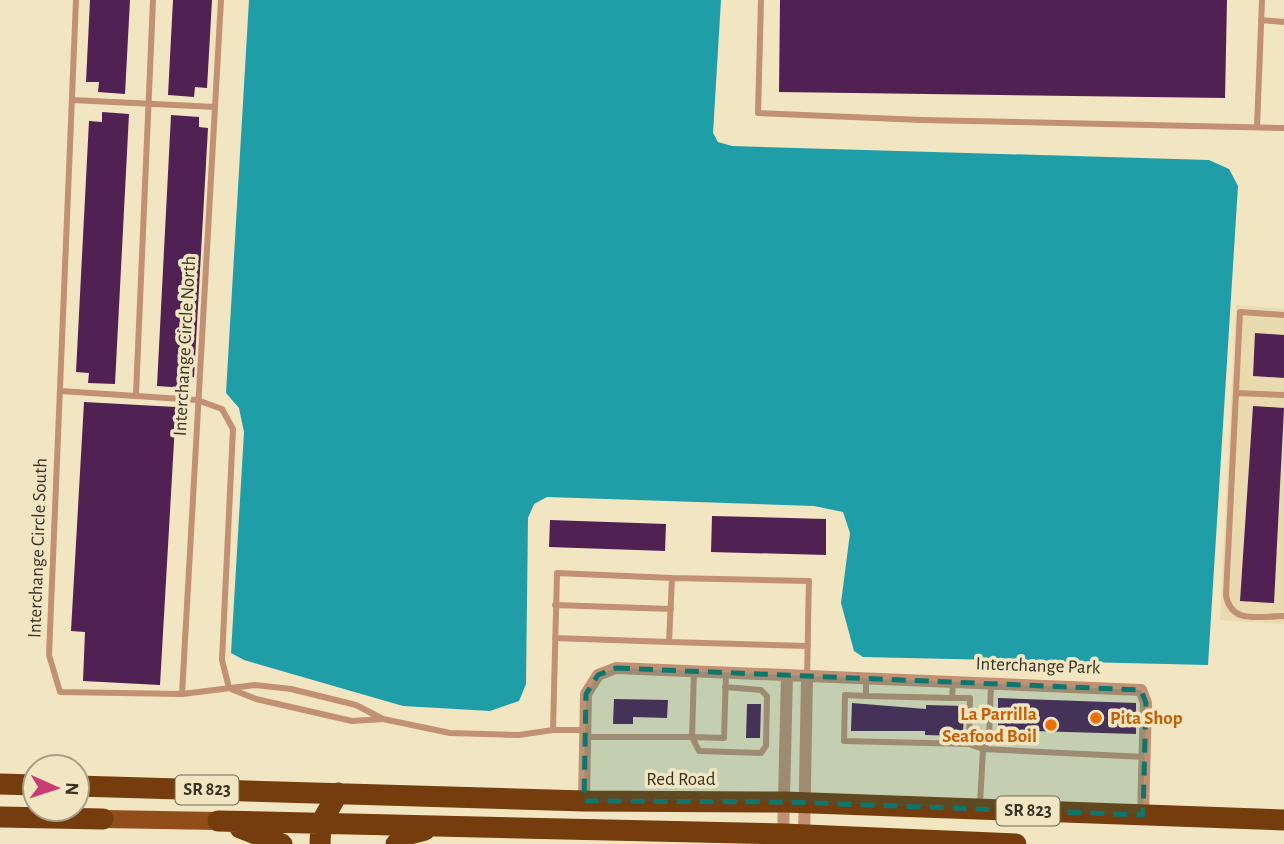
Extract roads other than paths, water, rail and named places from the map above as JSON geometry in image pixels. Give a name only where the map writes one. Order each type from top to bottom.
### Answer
[{"type":"highway","points":[[0,784],[21,785]]},
{"type":"highway","name":"Red Road","points":[[91,786],[583,801],[794,802],[1284,820]]},
{"type":"highway","points":[[320,834],[338,793]]},
{"type":"highway","points":[[338,793],[354,834]]},
{"type":"highway","name":"SR 823","points":[[0,817],[103,819]]},
{"type":"highway","points":[[218,821],[282,844]]},
{"type":"highway","name":"SR 823","points":[[218,821],[320,834],[438,827],[1016,844]]},
{"type":"highway","points":[[396,844],[406,835],[438,827]]},
{"type":"main road","name":"SR 823","points":[[103,819],[218,821]]},
{"type":"street","name":"Interchange Park","points":[[583,801],[586,694],[598,675],[616,668],[1142,690],[1146,703],[1143,815]]},
{"type":"street","points":[[787,675],[794,839]]},
{"type":"street","points":[[794,839],[794,802],[807,677]]},
{"type":"lane","name":"Interchange Circle South","points":[[76,0],[49,655],[60,692],[183,694],[229,688],[256,699],[352,720],[383,719],[450,733],[519,735],[552,730],[724,738],[725,687]]},
{"type":"lane","points":[[136,394],[153,0]]},
{"type":"lane","name":"Interchange Circle North","points":[[183,694],[221,0]]},
{"type":"lane","points":[[761,0],[758,113],[1284,128]]},
{"type":"lane","points":[[1257,127],[1262,0]]},
{"type":"lane","points":[[1261,20],[1284,22]]},
{"type":"lane","points":[[72,100],[148,106],[215,107]]},
{"type":"lane","points":[[1284,315],[1240,312],[1226,594],[1228,608],[1237,615],[1284,616]]},
{"type":"lane","points":[[60,391],[197,400],[222,410],[233,429],[222,660],[229,688],[255,685],[291,689],[356,705],[383,719]]},
{"type":"lane","points":[[1236,393],[1284,395]]},
{"type":"lane","points":[[552,730],[557,573],[809,582],[807,677]]},
{"type":"lane","points":[[669,642],[672,578]]},
{"type":"lane","points":[[555,606],[671,609]]},
{"type":"lane","points":[[555,638],[808,646]]},
{"type":"lane","points":[[694,671],[692,737],[699,751],[761,753],[766,746],[767,696],[761,690],[725,687],[726,673]]},
{"type":"lane","points":[[866,679],[866,696]]},
{"type":"lane","points":[[952,698],[953,682]]},
{"type":"lane","points":[[979,809],[982,749],[989,739],[991,684]]},
{"type":"lane","points":[[969,744],[970,698],[845,695],[844,741],[969,744],[982,749],[1144,757]]},
{"type":"water","points":[[249,0],[721,0],[713,133],[718,142],[732,146],[1209,160],[1229,169],[1238,186],[1208,665],[863,657],[854,651],[841,603],[850,533],[843,512],[814,506],[547,497],[534,504],[528,518],[526,684],[519,701],[490,711],[403,706],[244,660],[231,653],[244,432],[239,408],[226,393]]},
{"type":"place","name":"Pita Shop","points":[[1096,718]]},
{"type":"place","name":"La Parrilla Seafood Boil","points":[[1051,725]]}]
